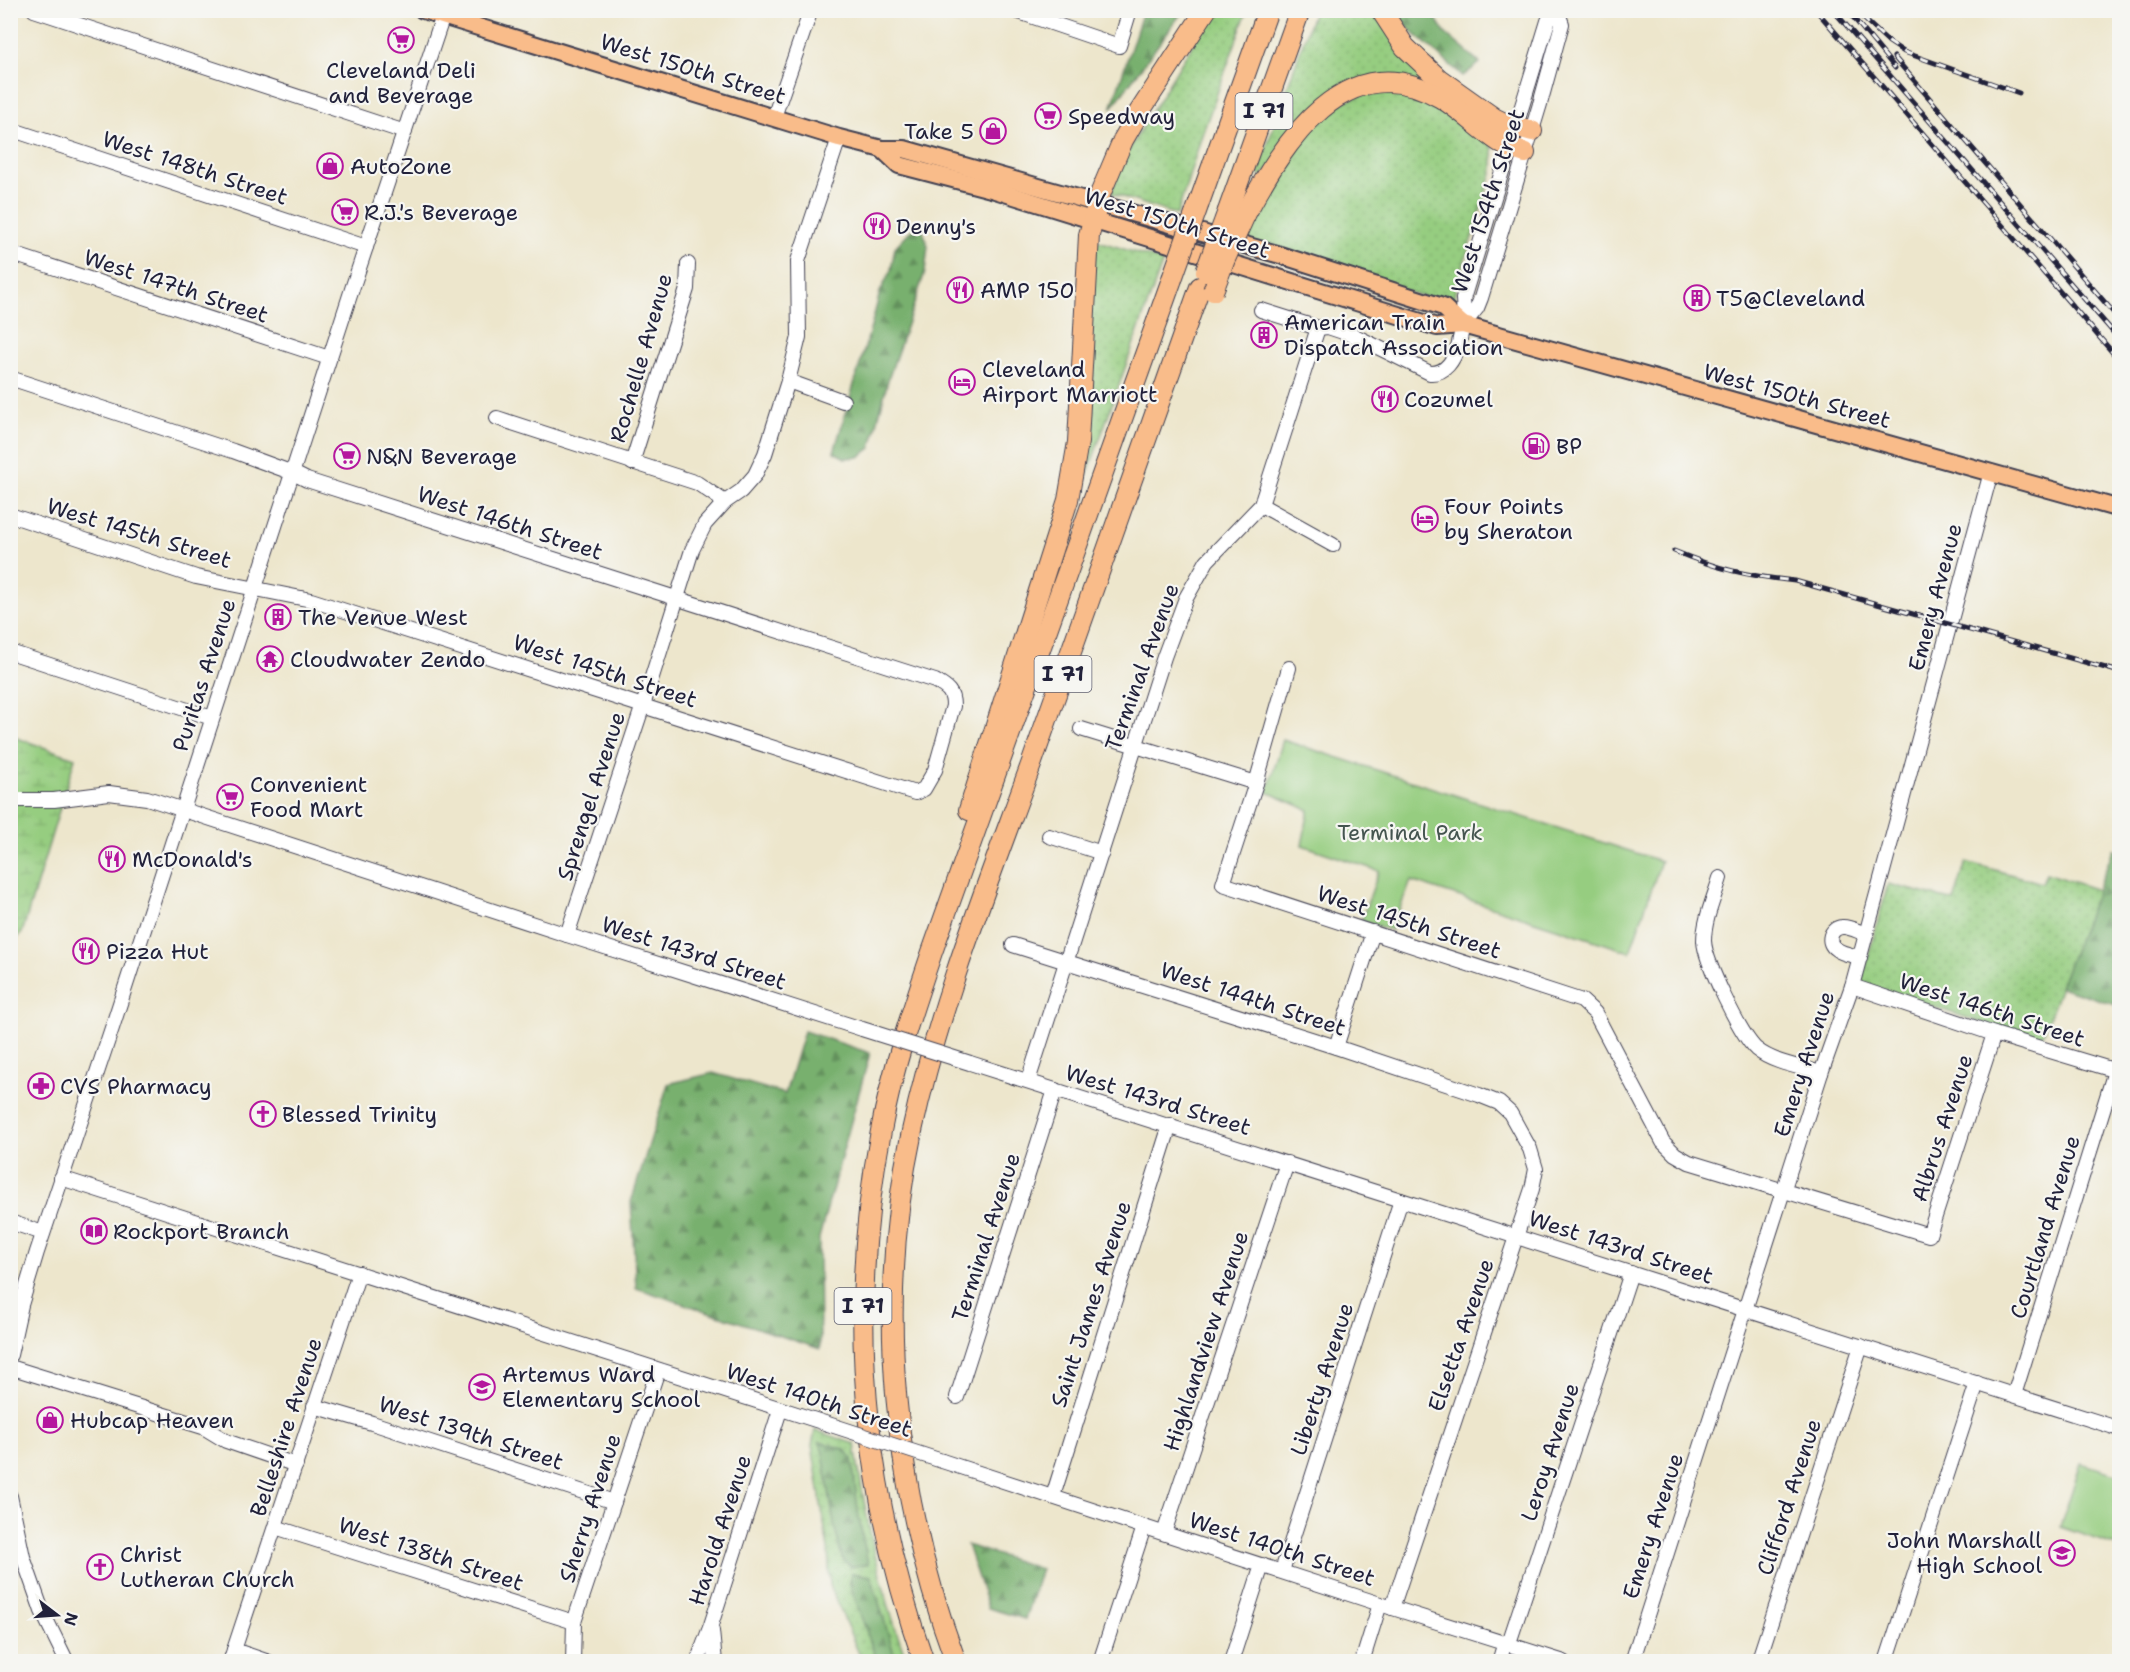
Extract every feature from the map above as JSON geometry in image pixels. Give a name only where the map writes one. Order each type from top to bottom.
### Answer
[{"type":"highway","points":[[932,952],[963,828],[1068,500],[1078,442],[1089,235],[1123,140],[1206,10]]},
{"type":"highway","name":"I 71","points":[[924,1662],[901,1590],[878,1496],[868,1426],[862,1334],[867,1226],[881,1130],[900,1054],[932,952],[1268,10]]},
{"type":"highway","name":"I 71","points":[[956,1662],[934,1597],[915,1525],[904,1461],[894,1367],[894,1284],[898,1226],[910,1136],[928,1063],[977,951],[1207,289],[1225,259],[1236,213],[1299,10]]},
{"type":"highway","points":[[1381,10],[1405,47],[1439,79],[1494,118],[1524,129]]},
{"type":"highway","points":[[1236,213],[1311,117],[1328,102],[1361,86],[1380,82],[1403,83],[1424,89],[1517,150]]},
{"type":"main road","name":"West 150th Street","points":[[423,10],[444,14],[839,138],[882,149],[898,165],[995,190],[1096,211],[1437,327],[1463,325],[2120,509]]},
{"type":"street","points":[[34,10],[405,132]]},
{"type":"street","points":[[774,117],[811,10]]},
{"type":"street","points":[[1013,10],[1119,46],[1130,10]]},
{"type":"street","name":"West 154th Street","points":[[1463,325],[1463,299],[1524,129],[1548,21],[1557,11]]},
{"type":"street","name":"Puritas Avenue","points":[[11,1350],[21,1305],[43,1233],[444,14]]},
{"type":"street","name":"West 148th Street","points":[[10,129],[366,247]]},
{"type":"street","name":"Sprengel Avenue","points":[[567,935],[692,550],[705,524],[724,502],[741,491],[755,475],[765,454],[788,381],[798,337],[798,261],[839,138]]},
{"type":"street","name":"West 147th Street","points":[[10,253],[329,358]]},
{"type":"street","name":"Rochelle Avenue","points":[[632,463],[687,289],[688,264]]},
{"type":"street","points":[[1261,310],[1318,328],[1328,327],[1355,336],[1420,368],[1436,373],[1448,367],[1453,359],[1463,325]]},
{"type":"street","name":"Terminal Avenue","points":[[1028,1081],[1164,657],[1186,597],[1207,561],[1261,505],[1318,328]]},
{"type":"street","name":"West 146th Street","points":[[10,378],[293,472],[306,480],[935,681],[949,689],[953,697],[945,737]]},
{"type":"street","points":[[788,381],[843,401]]},
{"type":"street","points":[[496,418],[698,483],[724,502]]},
{"type":"street","name":"Emery Avenue","points":[[1632,1662],[1821,1073],[1852,986],[1991,472]]},
{"type":"street","points":[[1261,505],[1333,545]]},
{"type":"street","name":"West 145th Street","points":[[10,515],[196,577],[311,600],[915,793],[924,789],[935,770],[945,737]]},
{"type":"street","points":[[10,652],[212,718]]},
{"type":"street","points":[[1081,729],[1256,783],[1289,668]]},
{"type":"street","name":"West 145th Street","points":[[1256,783],[1223,884],[1582,1001],[1595,1013],[1663,1143],[1675,1154],[1689,1162],[1784,1191]]},
{"type":"street","name":"West 143rd Street","points":[[10,800],[54,800],[125,794],[147,798],[567,935],[2120,1428]]},
{"type":"street","points":[[1049,836],[1102,853]]},
{"type":"street","points":[[1720,878],[1709,913],[1704,941],[1710,966],[1745,1036],[1757,1049],[1774,1058],[1821,1073]]},
{"type":"street","points":[[1860,957],[1836,949],[1831,943],[1831,935],[1836,929],[1844,927],[1866,934]]},
{"type":"street","points":[[1336,1047],[1373,932]]},
{"type":"street","name":"West 144th Street","points":[[1013,945],[1336,1047],[1479,1095]]},
{"type":"street","name":"West 146th Street","points":[[1852,986],[1994,1034],[2117,1072]]},
{"type":"street","name":"Albrus Avenue","points":[[1784,1191],[1929,1235],[1994,1034]]},
{"type":"street","name":"Courtland Avenue","points":[[2014,1395],[2117,1072]]},
{"type":"street","name":"Terminal Avenue","points":[[957,1397],[1055,1090]]},
{"type":"street","name":"Elsetta Avenue","points":[[1362,1662],[1386,1606],[1516,1236],[1536,1169],[1530,1149],[1510,1113],[1500,1103],[1479,1095]]},
{"type":"street","name":"Saint James Avenue","points":[[1053,1496],[1170,1125]]},
{"type":"street","name":"Highlandview Avenue","points":[[1164,1533],[1287,1163]]},
{"type":"street","name":"West 140th Street","points":[[61,1179],[1564,1662]]},
{"type":"street","name":"Liberty Avenue","points":[[1282,1571],[1401,1200]]},
{"type":"street","points":[[10,1222],[43,1233]]},
{"type":"street","name":"Belleshire Avenue","points":[[232,1656],[359,1273]]},
{"type":"street","name":"Leroy Avenue","points":[[1499,1662],[1631,1273]]},
{"type":"street","name":"Clifford Avenue","points":[[1758,1662],[1861,1346]]},
{"type":"street","points":[[10,1366],[203,1426],[226,1441],[296,1465]]},
{"type":"street","name":"Sherry Avenue","points":[[573,1662],[574,1622],[658,1370]]},
{"type":"street","points":[[1886,1662],[1977,1383]]},
{"type":"street","name":"West 139th Street","points":[[314,1406],[614,1502]]},
{"type":"street","name":"Harold Avenue","points":[[697,1662],[780,1410]]},
{"type":"street","points":[[10,1496],[23,1557],[38,1600],[67,1662]]},
{"type":"street","name":"West 138th Street","points":[[275,1527],[574,1622]]},
{"type":"street","points":[[1100,1662],[1144,1527]]},
{"type":"street","points":[[1231,1662],[1262,1565]]},
{"type":"street","points":[[711,1625],[715,1662]]},
{"type":"street","points":[[232,1656],[269,1662]]},
{"type":"green space","points":[[1143,11],[1183,11],[1111,109]]},
{"type":"green space","points":[[1213,11],[1247,11],[1202,135],[1177,215],[1111,193],[1123,159]]},
{"type":"green space","points":[[1314,11],[1374,11],[1433,86],[1360,79],[1262,176],[1257,174]]},
{"type":"green space","points":[[1395,11],[1431,11],[1445,33],[1480,63],[1463,76],[1410,30]]},
{"type":"green space","points":[[1366,93],[1398,94],[1426,103],[1472,126],[1493,147],[1493,170],[1451,305],[1243,241],[1278,170],[1301,136],[1328,110]]},
{"type":"green space","points":[[921,225],[928,246],[925,272],[888,380],[871,448],[859,457],[845,458],[834,452],[880,292],[891,270],[895,247],[910,231]]},
{"type":"green space","points":[[1095,240],[1163,261],[1076,506]]},
{"type":"green space","points":[[11,736],[75,758],[22,933],[11,944]]},
{"type":"green space","name":"Terminal Park","points":[[1283,740],[1661,861],[1630,952],[1411,881],[1391,930],[1361,921],[1379,871],[1302,845],[1309,810],[1267,792]]},
{"type":"green space","points":[[2113,850],[2120,852],[2119,1006],[2060,987]]},
{"type":"green space","points":[[1966,862],[2042,883],[2046,873],[2098,890],[2040,1042],[1861,983],[1888,884],[1954,901]]},
{"type":"green space","points":[[804,1031],[870,1053],[819,1238],[820,1349],[636,1288],[631,1202],[668,1084],[713,1073],[785,1094]]},
{"type":"green space","points":[[815,1430],[855,1444],[875,1554],[889,1608],[907,1661],[862,1661],[830,1586],[828,1549],[812,1445]]},
{"type":"green space","points":[[820,1442],[844,1449],[852,1459],[859,1519],[868,1564],[851,1567],[842,1558]]},
{"type":"green space","points":[[2081,1463],[2119,1475],[2119,1547],[2060,1527]]},
{"type":"green space","points":[[967,1545],[1041,1569],[1025,1619],[988,1608]]},
{"type":"green space","points":[[851,1573],[871,1576],[896,1661],[877,1661],[850,1585]]},
{"type":"railway","points":[[1816,10],[2120,361]]},
{"type":"railway","points":[[1833,10],[2120,340]]},
{"type":"railway","points":[[1847,10],[1895,68]]},
{"type":"railway","points":[[1862,17],[1889,42],[1904,52],[2019,93]]},
{"type":"railway","points":[[1894,57],[2120,320]]},
{"type":"railway","points":[[1674,551],[1704,563],[1762,577],[1795,581],[2120,672]]},
{"type":"place","name":"Cleveland Deli and Beverage","points":[[401,40]]},
{"type":"place","name":"Speedway","points":[[1048,116]]},
{"type":"place","name":"Take 5","points":[[993,131]]},
{"type":"place","name":"AutoZone","points":[[330,166]]},
{"type":"place","name":"R.J.'s Beverage","points":[[345,212]]},
{"type":"place","name":"Denny's","points":[[877,226]]},
{"type":"place","name":"AMP 150","points":[[960,290]]},
{"type":"place","name":"T5@Cleveland","points":[[1697,298]]},
{"type":"place","name":"American Train Dispatch Association","points":[[1264,335]]},
{"type":"place","name":"Cleveland Airport Marriott","points":[[962,382]]},
{"type":"place","name":"Cozumel","points":[[1385,399]]},
{"type":"place","name":"BP","points":[[1536,446]]},
{"type":"place","name":"N&N Beverage","points":[[347,456]]},
{"type":"place","name":"Four Points by Sheraton","points":[[1425,519]]},
{"type":"place","name":"The Venue West","points":[[278,617]]},
{"type":"place","name":"Cloudwater Zendo","points":[[270,659]]},
{"type":"place","name":"Convenient Food Mart","points":[[230,797]]},
{"type":"place","name":"McDonald's","points":[[112,859]]},
{"type":"place","name":"Pizza Hut","points":[[86,951]]},
{"type":"place","name":"CVS Pharmacy","points":[[41,1086]]},
{"type":"place","name":"Blessed Trinity","points":[[263,1114]]},
{"type":"place","name":"Rockport Branch","points":[[94,1231]]},
{"type":"place","name":"Artemus Ward Elementary School","points":[[482,1387]]},
{"type":"place","name":"Hubcap Heaven","points":[[50,1420]]},
{"type":"place","name":"John Marshall High School","points":[[2062,1553]]},
{"type":"place","name":"Christ Lutheran Church","points":[[100,1567]]}]
